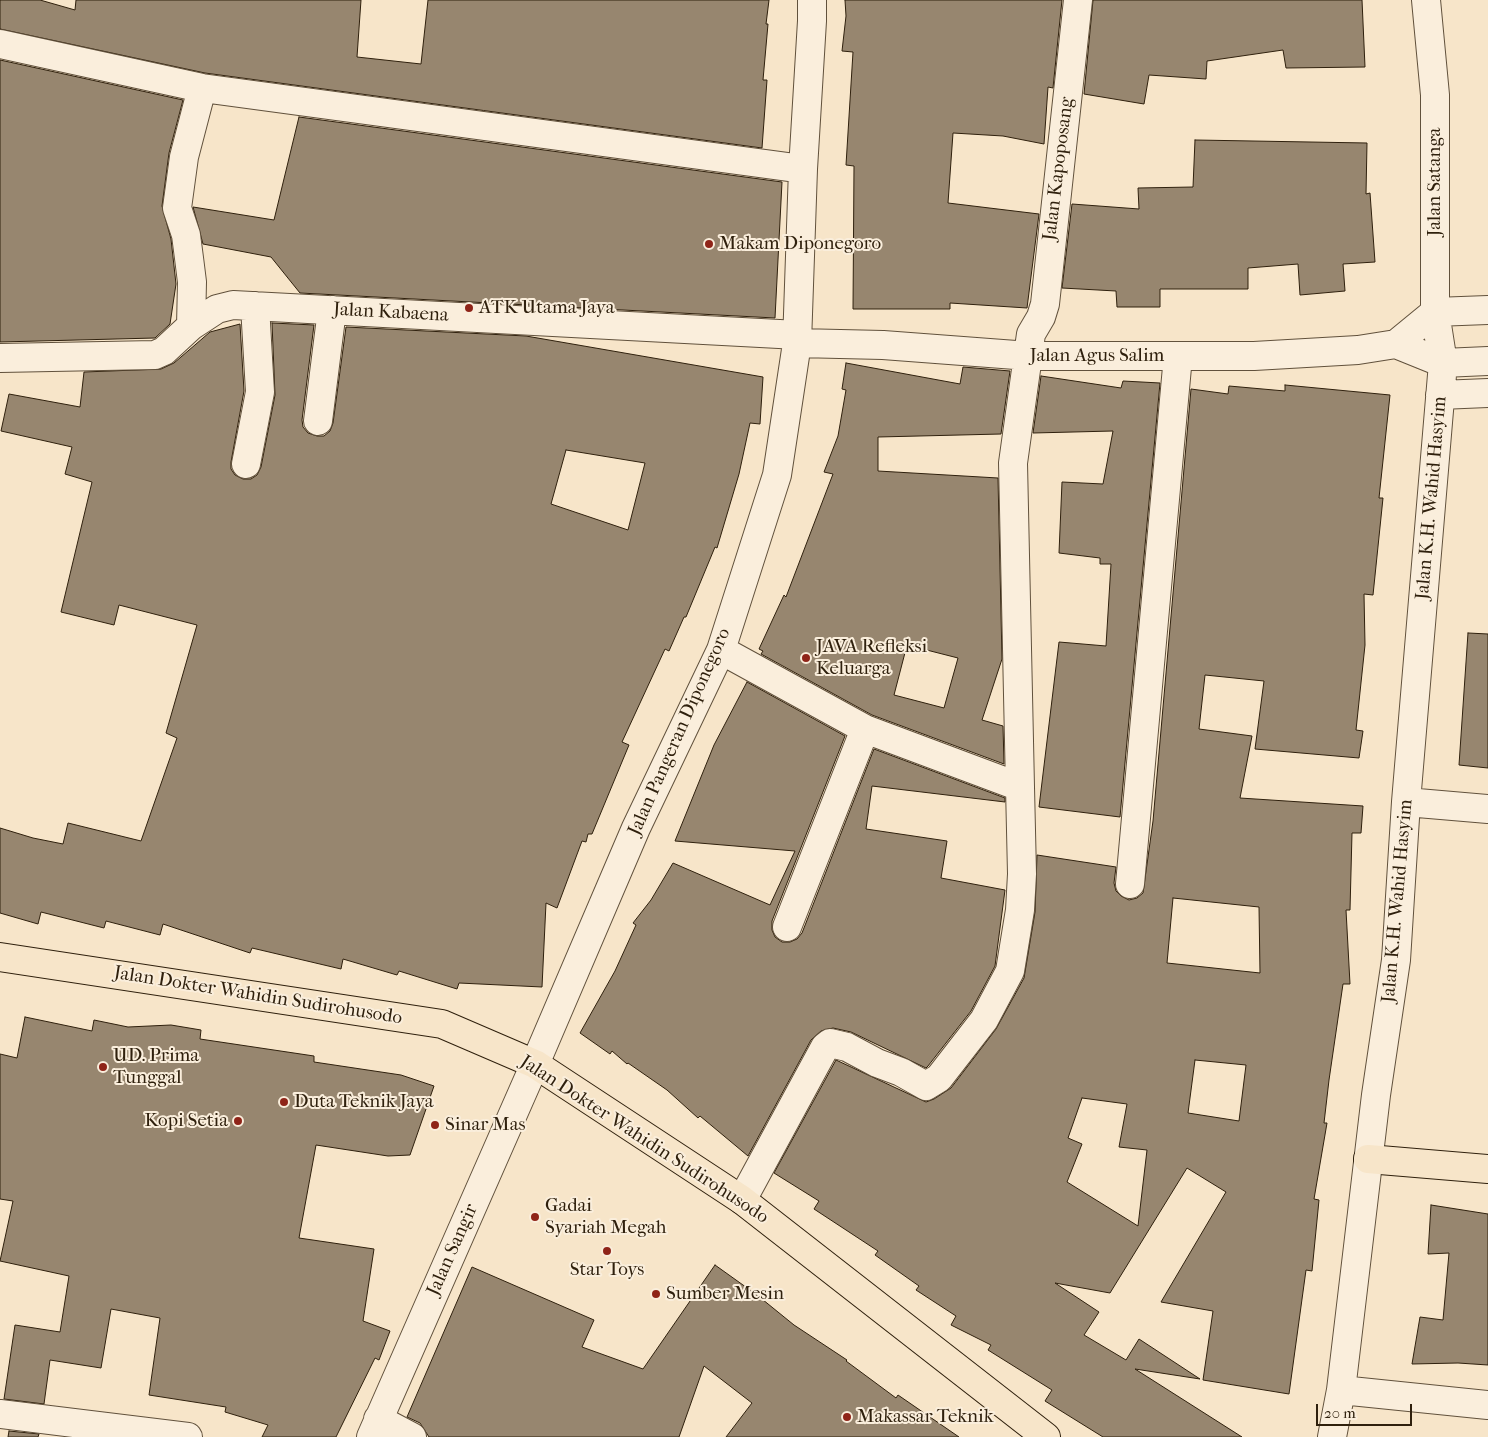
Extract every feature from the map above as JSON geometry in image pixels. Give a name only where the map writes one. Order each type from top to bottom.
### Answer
[{"type":"main road","name":"Jalan Dokter Wahidin Sudirohusodo","points":[[0,958],[442,1024],[535,1064],[742,1200],[1046,1437]]},
{"type":"main road","points":[[1368,1159],[1488,1169]]},
{"type":"street","name":"Jalan Pangeran Diponegoro","points":[[535,1064],[636,828],[721,650],[778,475],[798,339],[803,169],[812,0]]},
{"type":"street","name":"Jalan Kapoposang","points":[[742,1200],[825,1047],[830,1043],[847,1047],[926,1086],[939,1078],[984,1020],[1010,971],[1020,910],[1022,874],[1013,463],[1030,345],[1044,304],[1078,0]]},
{"type":"street","name":"Jalan Satanga","points":[[1426,0],[1435,95],[1435,312],[1443,363]]},
{"type":"street","points":[[0,44],[202,88],[803,169]]},
{"type":"street","points":[[191,326],[192,282],[186,235],[177,208],[184,156],[202,88]]},
{"type":"street","name":"Jalan Kabaena","points":[[0,358],[146,357],[164,351],[191,326],[217,309],[233,305],[798,339]]},
{"type":"street","points":[[246,464],[260,392],[255,306]]},
{"type":"street","points":[[318,421],[332,310]]},
{"type":"street","points":[[1488,310],[1435,312],[1396,344],[1443,363],[1488,361]]},
{"type":"street","name":"Jalan Agus Salim","points":[[798,339],[883,345],[1030,345],[1178,356],[1254,356],[1358,350],[1396,344]]},
{"type":"street","points":[[1130,884],[1178,356]]},
{"type":"street","name":"Jalan K.H. Wahid Hasyim","points":[[1332,1437],[1341,1390],[1368,1159],[1396,960],[1406,802],[1443,363]]},
{"type":"street","points":[[1440,395],[1488,393]]},
{"type":"street","points":[[721,650],[865,729],[1020,786]]},
{"type":"street","points":[[786,926],[865,729]]},
{"type":"street","points":[[1406,802],[1488,809]]},
{"type":"street","name":"Jalan Sangir","points":[[375,1428],[535,1064]]},
{"type":"street","points":[[1341,1390],[1488,1405]]},
{"type":"street","points":[[0,1414],[188,1437]]},
{"type":"street","points":[[375,1428],[412,1437]]},
{"type":"building","points":[[0,0],[40,0],[75,10],[76,0],[361,0],[357,57],[421,64],[428,0],[769,0],[763,80],[767,80],[762,148],[205,73],[0,29]]},
{"type":"building","points":[[845,0],[1062,0],[1053,88],[1048,87],[1044,144],[1003,136],[953,133],[948,203],[1039,214],[1027,308],[950,303],[950,309],[853,309],[854,166],[846,165],[853,52],[842,51],[846,16]]},
{"type":"building","points":[[1093,0],[1362,0],[1365,67],[1286,68],[1283,50],[1207,61],[1206,79],[1149,75],[1144,104],[1084,94]]},
{"type":"building","points":[[0,60],[183,100],[169,153],[162,206],[171,239],[176,284],[170,324],[155,338],[0,342]]},
{"type":"building","points":[[299,117],[782,182],[775,318],[300,293],[271,257],[203,244],[193,207],[274,220]]},
{"type":"building","points":[[1195,140],[1367,143],[1366,194],[1370,193],[1375,262],[1343,264],[1345,291],[1300,295],[1298,264],[1248,268],[1248,289],[1160,289],[1160,307],[1117,307],[1116,291],[1062,288],[1072,204],[1139,209],[1138,188],[1193,187]]},
{"type":"building","points":[[272,323],[314,325],[302,420],[303,427],[308,433],[317,436],[324,436],[330,431],[333,423],[346,327],[526,336],[763,377],[760,424],[750,423],[739,474],[717,548],[715,547],[686,617],[684,617],[669,651],[665,649],[622,742],[629,745],[592,834],[588,834],[586,842],[582,841],[557,908],[546,903],[542,987],[459,983],[457,989],[399,971],[397,975],[343,959],[341,969],[252,948],[250,953],[163,924],[160,935],[106,921],[104,928],[41,912],[38,924],[0,913],[0,828],[33,838],[63,844],[68,823],[141,841],[177,738],[166,733],[197,625],[119,605],[114,625],[61,612],[92,482],[65,474],[72,447],[1,431],[9,394],[80,407],[84,372],[161,369],[174,363],[210,332],[240,324],[244,391],[231,469],[235,475],[243,479],[251,479],[257,475],[261,467],[275,395]],"holes":[[[566,450],[645,463],[628,530],[551,504]]]},
{"type":"building","points":[[846,363],[960,384],[963,367],[1010,371],[1001,434],[878,437],[878,471],[998,478],[1002,659],[982,720],[1003,726],[1004,764],[872,715],[761,654],[763,651],[759,649],[784,595],[786,597],[833,474],[824,472],[838,436],[846,390],[842,389]],"holes":[[[907,645],[958,658],[944,708],[894,695]]]},
{"type":"building","points":[[1041,376],[1121,388],[1123,381],[1160,383],[1120,817],[1039,807],[1059,642],[1106,646],[1111,564],[1100,564],[1100,558],[1059,553],[1062,482],[1103,484],[1113,431],[1033,433]]},
{"type":"building","points":[[1285,385],[1390,395],[1379,498],[1383,498],[1373,595],[1364,594],[1365,645],[1356,730],[1363,731],[1359,758],[1255,749],[1264,681],[1205,675],[1199,729],[1252,736],[1240,798],[1363,806],[1361,833],[1352,833],[1350,910],[1346,910],[1350,984],[1343,984],[1329,1080],[1324,1123],[1327,1123],[1314,1199],[1319,1200],[1312,1271],[1306,1270],[1289,1394],[1203,1380],[1213,1311],[1161,1302],[1226,1192],[1187,1168],[1110,1293],[1055,1283],[1099,1312],[1084,1335],[1126,1360],[1139,1339],[1200,1379],[1135,1369],[1242,1437],[1103,1437],[1045,1401],[1052,1390],[988,1350],[991,1345],[951,1325],[956,1316],[916,1290],[919,1286],[875,1255],[878,1251],[814,1209],[819,1201],[774,1173],[836,1060],[926,1102],[951,1088],[996,1029],[1024,978],[1035,912],[1037,855],[1116,867],[1114,883],[1116,891],[1121,896],[1129,900],[1137,898],[1143,893],[1153,821],[1191,389],[1228,394],[1229,386],[1285,391]],"holes":[[[1173,898],[1259,907],[1260,973],[1167,963]],[[1195,1060],[1246,1065],[1239,1121],[1188,1113]],[[1082,1098],[1127,1104],[1119,1147],[1147,1150],[1138,1226],[1067,1182],[1082,1144],[1068,1138]]]},
{"type":"building","points":[[1468,633],[1488,634],[1488,768],[1459,765]]},
{"type":"building","points":[[747,682],[845,736],[772,921],[772,930],[775,937],[782,942],[790,942],[797,939],[802,933],[874,749],[1005,798],[1005,802],[872,786],[866,829],[947,841],[941,878],[1005,890],[995,966],[971,1011],[926,1068],[851,1032],[833,1028],[821,1031],[811,1040],[748,1156],[700,1116],[698,1118],[667,1090],[627,1064],[612,1051],[610,1054],[580,1033],[615,971],[636,925],[633,923],[651,900],[673,863],[770,905],[795,851],[675,841],[714,745]]},
{"type":"building","points":[[25,1017],[92,1031],[94,1020],[128,1027],[171,1025],[201,1030],[200,1039],[314,1056],[314,1062],[401,1075],[434,1086],[410,1155],[388,1156],[316,1145],[299,1238],[374,1249],[363,1321],[390,1331],[379,1360],[375,1358],[336,1437],[262,1437],[268,1425],[225,1412],[226,1407],[149,1395],[160,1318],[111,1309],[101,1368],[50,1360],[44,1404],[4,1399],[15,1325],[60,1332],[69,1276],[0,1261],[13,1201],[0,1199],[0,1054],[17,1058]]},
{"type":"building","points":[[1431,1205],[1488,1214],[1488,1365],[1458,1363],[1412,1364],[1420,1317],[1443,1320],[1449,1253],[1428,1254]]},
{"type":"building","points":[[715,1265],[757,1295],[794,1325],[847,1360],[896,1398],[898,1395],[959,1437],[726,1437],[752,1403],[704,1366],[679,1437],[429,1437],[420,1423],[407,1417],[472,1267],[594,1320],[582,1347],[643,1369]]},
{"type":"building","points":[[9,1431],[39,1434],[38,1437],[8,1437]]},
{"type":"place","name":"Makam Diponegoro","points":[[709,244]]},
{"type":"place","name":"ATK Utama Jaya","points":[[469,308]]},
{"type":"place","name":"JAVA Refleksi Keluarga","points":[[806,658]]},
{"type":"place","name":"UD. Prima Tunggal","points":[[103,1067]]},
{"type":"place","name":"Duta Teknik Jaya","points":[[284,1102]]},
{"type":"place","name":"Kopi Setia","points":[[238,1121]]},
{"type":"place","name":"Sinar Mas","points":[[435,1125]]},
{"type":"place","name":"Gadai Syariah Megah","points":[[535,1217]]},
{"type":"place","name":"Star Toys","points":[[607,1251]]},
{"type":"place","name":"Sumber Mesin","points":[[656,1294]]},
{"type":"place","name":"Makassar Teknik","points":[[847,1417]]}]
